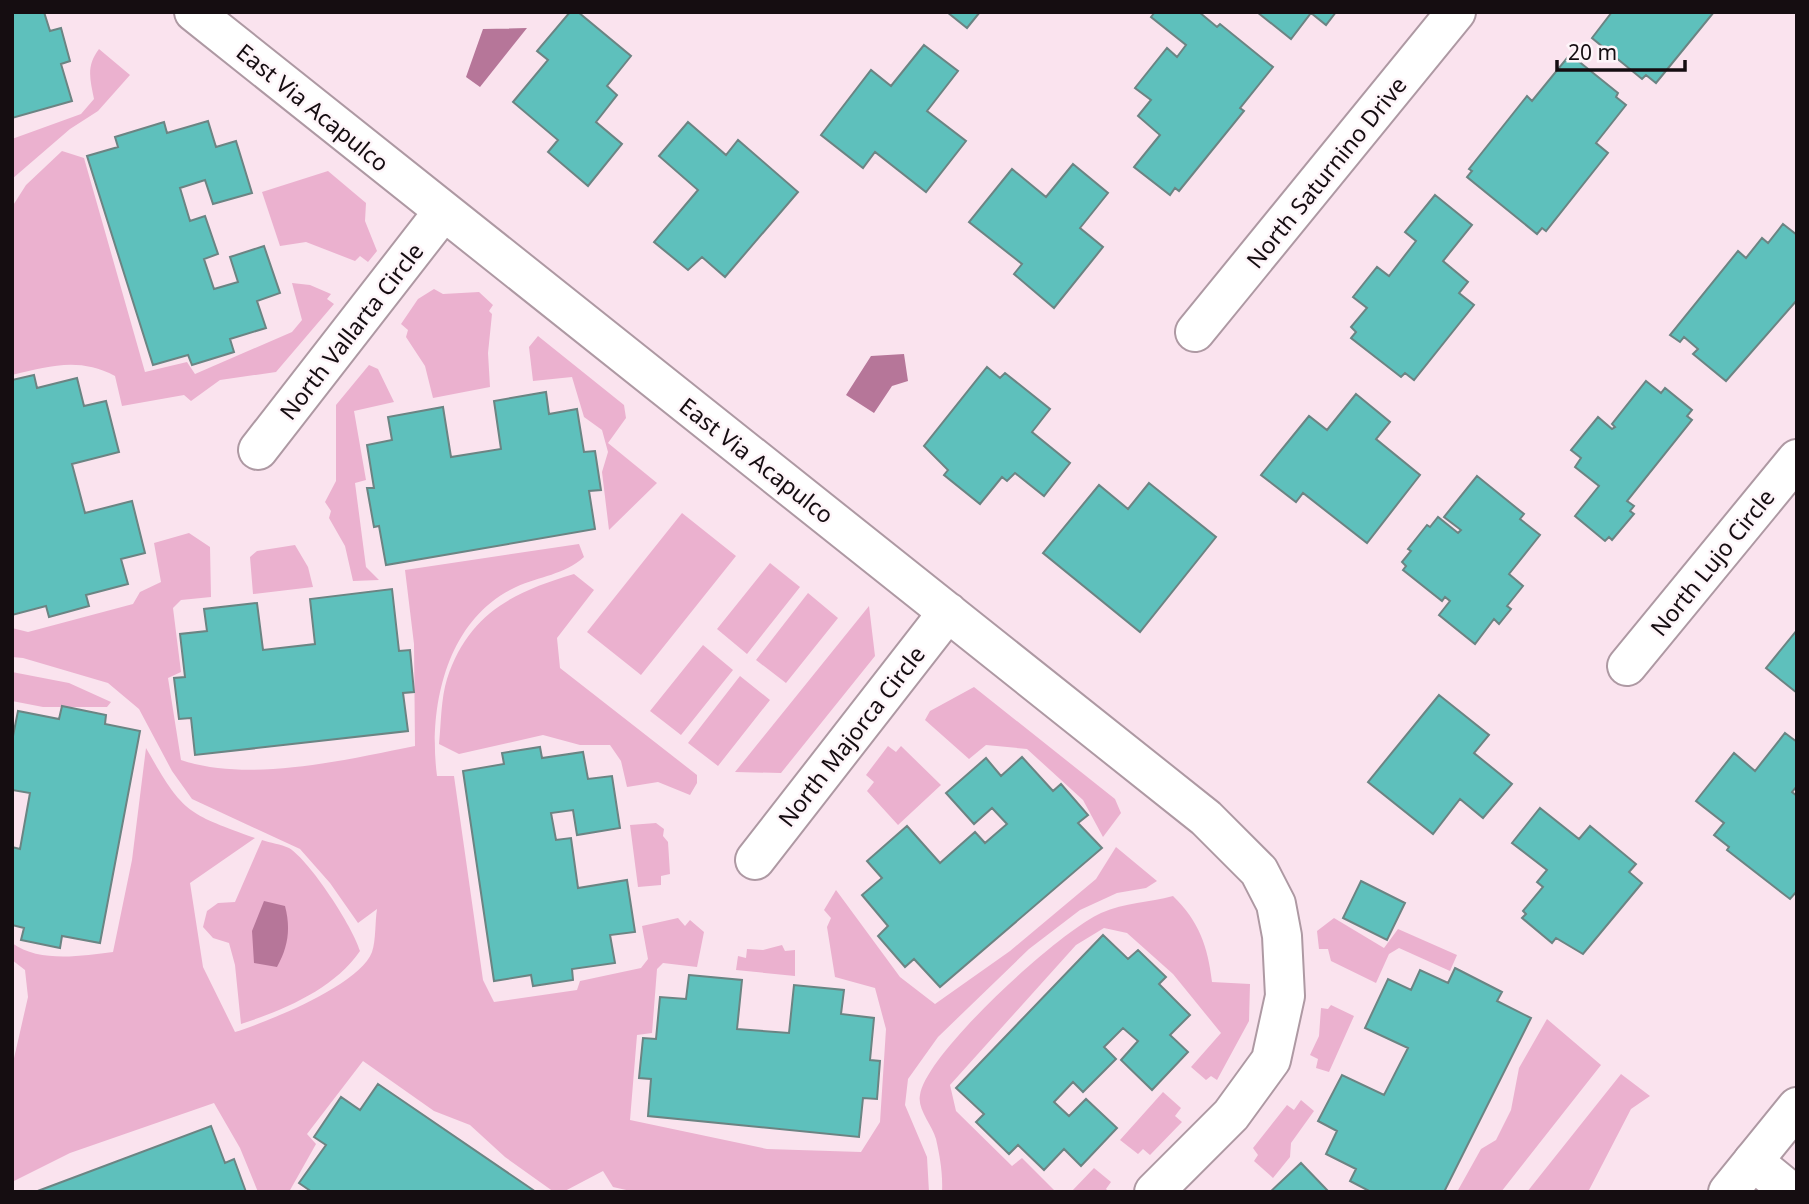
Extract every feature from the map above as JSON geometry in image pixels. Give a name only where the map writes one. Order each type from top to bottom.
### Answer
[{"type":"street","name":"East Via Acapulco","points":[[194,12],[1206,818],[1259,871],[1276,904],[1282,936],[1285,996],[1271,1060],[1231,1115],[1154,1192]]},
{"type":"street","name":"North Saturnino Drive","points":[[1195,332],[1456,12]]},
{"type":"street","name":"North Vallarta Circle","points":[[258,450],[443,212]]},
{"type":"street","name":"North Lujo Circle","points":[[1627,666],[1797,459]]},
{"type":"street","name":"North Majorca Circle","points":[[755,860],[947,612]]},
{"type":"street","points":[[1728,1192],[1797,1107]]},
{"type":"street","points":[[1753,1161],[1791,1192]]},
{"type":"shaded area","points":[[527,28],[480,87],[466,77],[483,29]]},
{"type":"shaded area","points":[[99,49],[130,75],[98,111],[70,129],[12,179],[12,139],[81,114],[94,99],[90,79],[91,67]]},
{"type":"shaded area","points":[[62,151],[84,158],[145,372],[187,362],[195,374],[292,332],[302,320],[292,283],[310,285],[331,294],[327,299],[334,304],[276,372],[220,380],[191,401],[184,395],[122,406],[115,376],[102,370],[77,365],[52,366],[12,375],[12,207],[26,185]]},
{"type":"shaded area","points":[[328,171],[366,203],[365,221],[377,251],[368,262],[360,256],[355,261],[306,242],[280,246],[262,192]]},
{"type":"shaded area","points":[[434,289],[443,294],[479,292],[493,305],[489,311],[492,314],[488,353],[490,387],[433,398],[425,366],[406,337],[408,330],[401,324],[418,299]]},
{"type":"shaded area","points":[[538,336],[624,405],[626,418],[608,443],[657,483],[609,530],[602,472],[608,452],[602,430],[584,417],[572,377],[533,381],[529,347]]},
{"type":"shaded area","points":[[904,354],[908,381],[892,386],[874,413],[846,395],[871,356]]},
{"type":"shaded area","points":[[369,365],[378,369],[394,402],[354,411],[366,480],[355,483],[366,567],[379,580],[353,581],[345,546],[329,518],[331,511],[325,502],[336,481],[336,405]]},
{"type":"shaded area","points":[[682,513],[736,556],[641,675],[587,632]]},
{"type":"shaded area","points":[[189,533],[210,547],[211,597],[181,600],[173,608],[181,672],[168,678],[181,760],[208,767],[237,769],[328,763],[415,746],[414,644],[405,570],[579,544],[584,557],[560,572],[516,587],[492,602],[473,620],[458,643],[447,668],[440,695],[436,722],[437,776],[454,776],[483,980],[494,1002],[577,990],[580,981],[641,968],[648,959],[642,926],[678,918],[685,926],[690,920],[704,932],[697,967],[663,963],[657,969],[652,1033],[637,1035],[630,1120],[767,1149],[861,1152],[880,1122],[886,1029],[875,988],[835,977],[827,927],[831,918],[824,910],[836,890],[900,977],[935,1004],[1010,951],[1096,879],[1116,847],[1157,881],[1146,888],[1117,893],[1080,910],[1029,949],[938,1037],[908,1079],[905,1105],[927,1157],[929,1192],[635,1192],[613,1187],[603,1171],[563,1192],[554,1192],[505,1157],[470,1125],[434,1111],[363,1061],[307,1134],[316,1144],[289,1192],[258,1192],[240,1148],[214,1103],[70,1153],[12,1182],[12,1067],[28,997],[25,970],[12,960],[12,943],[47,956],[113,952],[132,860],[146,748],[169,786],[188,808],[214,823],[255,838],[190,883],[203,967],[235,1032],[289,1011],[332,989],[364,965],[372,952],[377,909],[358,923],[330,883],[300,849],[192,799],[172,771],[139,709],[108,683],[12,657],[12,628],[28,632],[133,604],[140,592],[161,582],[154,543]]},
{"type":"shaded area","points":[[295,545],[308,567],[313,587],[253,594],[250,557],[257,551]]},
{"type":"shaded area","points":[[770,563],[800,587],[747,654],[717,629]]},
{"type":"shaded area","points":[[574,574],[594,590],[557,638],[560,668],[697,775],[697,783],[690,795],[658,782],[627,787],[621,761],[610,745],[580,745],[543,735],[459,754],[439,744],[445,686],[467,638],[480,622],[513,598]]},
{"type":"shaded area","points":[[808,593],[838,618],[786,683],[756,660]]},
{"type":"shaded area","points":[[869,606],[875,656],[781,773],[735,772]]},
{"type":"shaded area","points":[[703,645],[733,670],[681,735],[650,711]]},
{"type":"shaded area","points":[[12,672],[69,683],[111,702],[107,707],[43,707],[12,701]]},
{"type":"shaded area","points":[[740,676],[770,700],[718,766],[688,743]]},
{"type":"shaded area","points":[[974,687],[1115,799],[1121,813],[1103,837],[1083,800],[1027,749],[986,745],[969,759],[925,720],[930,711]]},
{"type":"shaded area","points":[[888,746],[896,752],[901,746],[941,785],[898,825],[867,791],[874,782],[866,775]]},
{"type":"shaded area","points":[[656,823],[664,829],[663,836],[668,842],[670,874],[661,876],[661,885],[638,887],[630,825]]},
{"type":"shaded area","points":[[262,840],[289,848],[308,866],[340,911],[360,951],[322,987],[291,1005],[241,1024],[235,965],[229,943],[213,938],[203,927],[207,911],[218,903],[235,902]]},
{"type":"shaded area","points":[[1173,896],[1190,915],[1201,935],[1212,982],[1250,984],[1249,1021],[1217,1080],[1211,1076],[1206,1080],[1191,1067],[1221,1033],[1173,974],[1127,933],[1104,928],[1076,945],[950,1085],[956,1111],[1012,1166],[1022,1158],[1056,1192],[942,1192],[936,1139],[923,1111],[920,1095],[928,1076],[945,1051],[1027,967],[1082,924],[1110,909]]},
{"type":"shaded area","points":[[264,901],[285,906],[287,914],[287,938],[277,967],[254,963],[252,931]]},
{"type":"shaded area","points":[[1334,918],[1384,948],[1398,929],[1457,955],[1450,971],[1399,948],[1389,954],[1376,983],[1331,961],[1328,949],[1319,949],[1317,931]]},
{"type":"shaded area","points":[[782,945],[785,951],[795,950],[795,976],[736,970],[738,956],[746,958],[747,949],[763,950]]},
{"type":"shaded area","points":[[1331,1005],[1354,1016],[1329,1072],[1316,1068],[1318,1059],[1310,1055],[1319,1036],[1321,1008],[1328,1009]]},
{"type":"shaded area","points":[[1547,1019],[1601,1065],[1501,1192],[1457,1192],[1481,1149],[1496,1140],[1511,1110],[1519,1068]]},
{"type":"shaded area","points":[[1621,1074],[1650,1096],[1631,1109],[1588,1192],[1527,1192]]},
{"type":"shaded area","points":[[1163,1092],[1181,1108],[1175,1116],[1182,1122],[1150,1155],[1143,1149],[1138,1154],[1120,1140]]},
{"type":"shaded area","points":[[1301,1100],[1314,1111],[1291,1143],[1290,1157],[1273,1178],[1254,1161],[1258,1155],[1253,1148],[1287,1105],[1294,1110]]},
{"type":"shaded area","points":[[1094,1168],[1111,1182],[1106,1189],[1109,1192],[1071,1192]]},
{"type":"building","points":[[12,12],[44,12],[50,31],[61,28],[70,61],[61,64],[72,101],[12,118]]},
{"type":"building","points":[[570,12],[578,12],[631,56],[607,86],[617,95],[596,122],[622,144],[588,186],[548,152],[558,140],[513,102],[548,60],[537,51]]},
{"type":"building","points":[[947,12],[980,12],[967,28]]},
{"type":"building","points":[[1155,12],[1199,12],[1217,27],[1220,24],[1273,67],[1240,108],[1244,111],[1179,191],[1175,188],[1170,195],[1134,167],[1160,135],[1138,116],[1151,100],[1135,88],[1167,48],[1177,57],[1186,45],[1151,17]]},
{"type":"building","points":[[1257,12],[1336,12],[1326,25],[1311,13],[1291,39]]},
{"type":"building","points":[[1612,12],[1714,12],[1656,83],[1646,75],[1642,79],[1592,38]]},
{"type":"building","points":[[924,45],[958,71],[927,111],[966,141],[926,192],[875,152],[863,168],[821,135],[871,70],[891,86]]},
{"type":"building","points":[[1572,56],[1618,93],[1616,97],[1626,105],[1596,143],[1608,153],[1546,231],[1542,228],[1537,234],[1467,177],[1472,171],[1469,169],[1527,96],[1532,101],[1567,58],[1570,60]]},
{"type":"building","points":[[208,121],[216,147],[236,141],[252,193],[213,204],[205,180],[180,188],[190,221],[205,216],[218,254],[204,259],[214,289],[238,282],[230,257],[264,246],[280,293],[257,301],[266,328],[230,339],[234,352],[192,365],[188,355],[153,365],[87,156],[118,147],[115,137],[164,122],[167,133]]},
{"type":"building","points":[[688,122],[726,155],[738,140],[798,192],[725,277],[702,257],[688,270],[654,242],[698,190],[659,156]]},
{"type":"building","points":[[1073,164],[1108,193],[1080,228],[1103,247],[1054,308],[1014,274],[1022,264],[969,222],[1012,169],[1046,197]]},
{"type":"building","points":[[1435,195],[1472,225],[1443,261],[1468,282],[1459,293],[1474,305],[1414,380],[1405,373],[1401,377],[1351,338],[1356,332],[1351,327],[1367,308],[1353,297],[1377,267],[1389,276],[1416,241],[1405,232]]},
{"type":"building","points":[[1783,224],[1797,235],[1797,300],[1726,381],[1693,354],[1698,349],[1684,337],[1680,342],[1670,335],[1738,251],[1746,258],[1762,238],[1768,243]]},
{"type":"building","points":[[987,367],[1000,378],[1005,373],[1050,409],[1032,432],[1070,463],[1044,496],[1015,473],[1007,481],[1002,477],[980,504],[944,475],[948,470],[924,446]]},
{"type":"building","points":[[34,375],[37,388],[77,378],[84,406],[106,401],[119,452],[72,464],[85,513],[132,501],[145,553],[121,559],[128,584],[86,595],[89,606],[49,617],[46,606],[12,615],[12,380]]},
{"type":"building","points":[[1646,381],[1661,393],[1665,388],[1692,410],[1687,416],[1692,420],[1627,501],[1634,506],[1630,511],[1634,514],[1612,540],[1609,537],[1605,541],[1575,516],[1599,486],[1575,467],[1581,458],[1571,450],[1598,417],[1612,429],[1615,427],[1612,424]]},
{"type":"building","points":[[546,392],[549,414],[577,409],[584,452],[595,451],[601,490],[589,491],[595,529],[386,565],[379,526],[374,527],[367,488],[374,488],[367,445],[392,440],[388,417],[443,407],[451,457],[501,449],[494,401]]},
{"type":"building","points":[[1356,394],[1390,422],[1376,439],[1420,475],[1367,543],[1303,493],[1296,502],[1261,475],[1309,416],[1327,430]]},
{"type":"building","points":[[1477,476],[1524,514],[1520,519],[1540,535],[1509,574],[1523,586],[1507,606],[1511,609],[1499,624],[1494,619],[1475,644],[1439,615],[1450,601],[1445,597],[1442,601],[1403,570],[1406,566],[1402,562],[1411,551],[1408,549],[1427,525],[1430,527],[1438,517],[1458,533],[1461,530],[1444,517]]},
{"type":"building","points":[[1149,483],[1216,537],[1140,632],[1043,553],[1099,485],[1128,509]]},
{"type":"building","points":[[392,589],[399,651],[410,650],[414,692],[403,693],[408,731],[195,755],[191,718],[179,719],[174,678],[185,677],[180,634],[207,631],[204,609],[257,603],[263,650],[315,644],[310,599]]},
{"type":"building","points":[[1797,630],[1797,693],[1766,668]]},
{"type":"building","points":[[1439,695],[1489,735],[1474,753],[1512,784],[1483,818],[1460,799],[1433,834],[1368,782]]},
{"type":"building","points":[[62,706],[106,715],[105,724],[140,731],[100,943],[62,936],[60,948],[21,940],[24,928],[12,925],[12,847],[20,849],[30,793],[12,790],[12,741],[18,711],[59,719]]},
{"type":"building","points":[[1785,733],[1797,742],[1797,786],[1792,792],[1797,796],[1797,891],[1790,899],[1727,850],[1729,847],[1714,835],[1724,823],[1696,801],[1734,753],[1755,771]]},
{"type":"building","points":[[540,747],[542,758],[583,752],[588,779],[612,776],[620,828],[577,835],[573,810],[551,813],[556,840],[571,838],[578,888],[627,880],[635,932],[610,935],[615,963],[572,969],[573,980],[533,986],[531,975],[494,981],[463,771],[504,764],[502,753]]},
{"type":"building","points":[[1022,757],[1053,791],[1061,784],[1088,815],[1078,823],[1102,848],[940,987],[914,959],[905,967],[878,936],[888,926],[862,895],[882,878],[867,861],[907,826],[940,863],[975,832],[985,843],[1007,824],[992,808],[974,824],[946,793],[986,758],[1001,776]]},
{"type":"building","points":[[1540,808],[1579,839],[1590,826],[1636,864],[1629,872],[1642,883],[1583,954],[1556,938],[1552,943],[1522,918],[1526,914],[1523,911],[1543,887],[1537,882],[1547,870],[1512,843]]},
{"type":"building","points":[[1361,881],[1405,903],[1387,940],[1343,918]]},
{"type":"building","points":[[1103,935],[1128,959],[1138,950],[1166,977],[1159,984],[1190,1015],[1170,1035],[1188,1052],[1152,1090],[1121,1060],[1138,1041],[1123,1028],[1104,1047],[1116,1059],[1083,1092],[1073,1082],[1054,1102],[1069,1116],[1086,1099],[1117,1128],[1081,1166],[1064,1149],[1044,1170],[1018,1145],[1009,1154],[976,1122],[984,1114],[956,1088]]},
{"type":"building","points":[[1455,968],[1502,992],[1497,1001],[1531,1018],[1444,1192],[1371,1192],[1350,1181],[1356,1169],[1326,1154],[1337,1131],[1318,1121],[1342,1075],[1384,1095],[1408,1048],[1365,1028],[1388,979],[1411,990],[1420,970],[1448,983]]},
{"type":"building","points":[[689,975],[742,980],[737,1029],[789,1033],[794,985],[844,990],[841,1014],[874,1018],[870,1060],[880,1061],[877,1099],[863,1098],[859,1137],[648,1116],[651,1079],[639,1078],[643,1038],[656,1039],[660,997],[686,999]]},
{"type":"building","points":[[378,1084],[536,1192],[312,1192],[299,1183],[326,1145],[314,1137],[341,1097],[360,1110]]},
{"type":"building","points":[[211,1126],[225,1163],[234,1159],[246,1192],[35,1192]]},
{"type":"building","points":[[1301,1163],[1329,1192],[1270,1192]]}]
